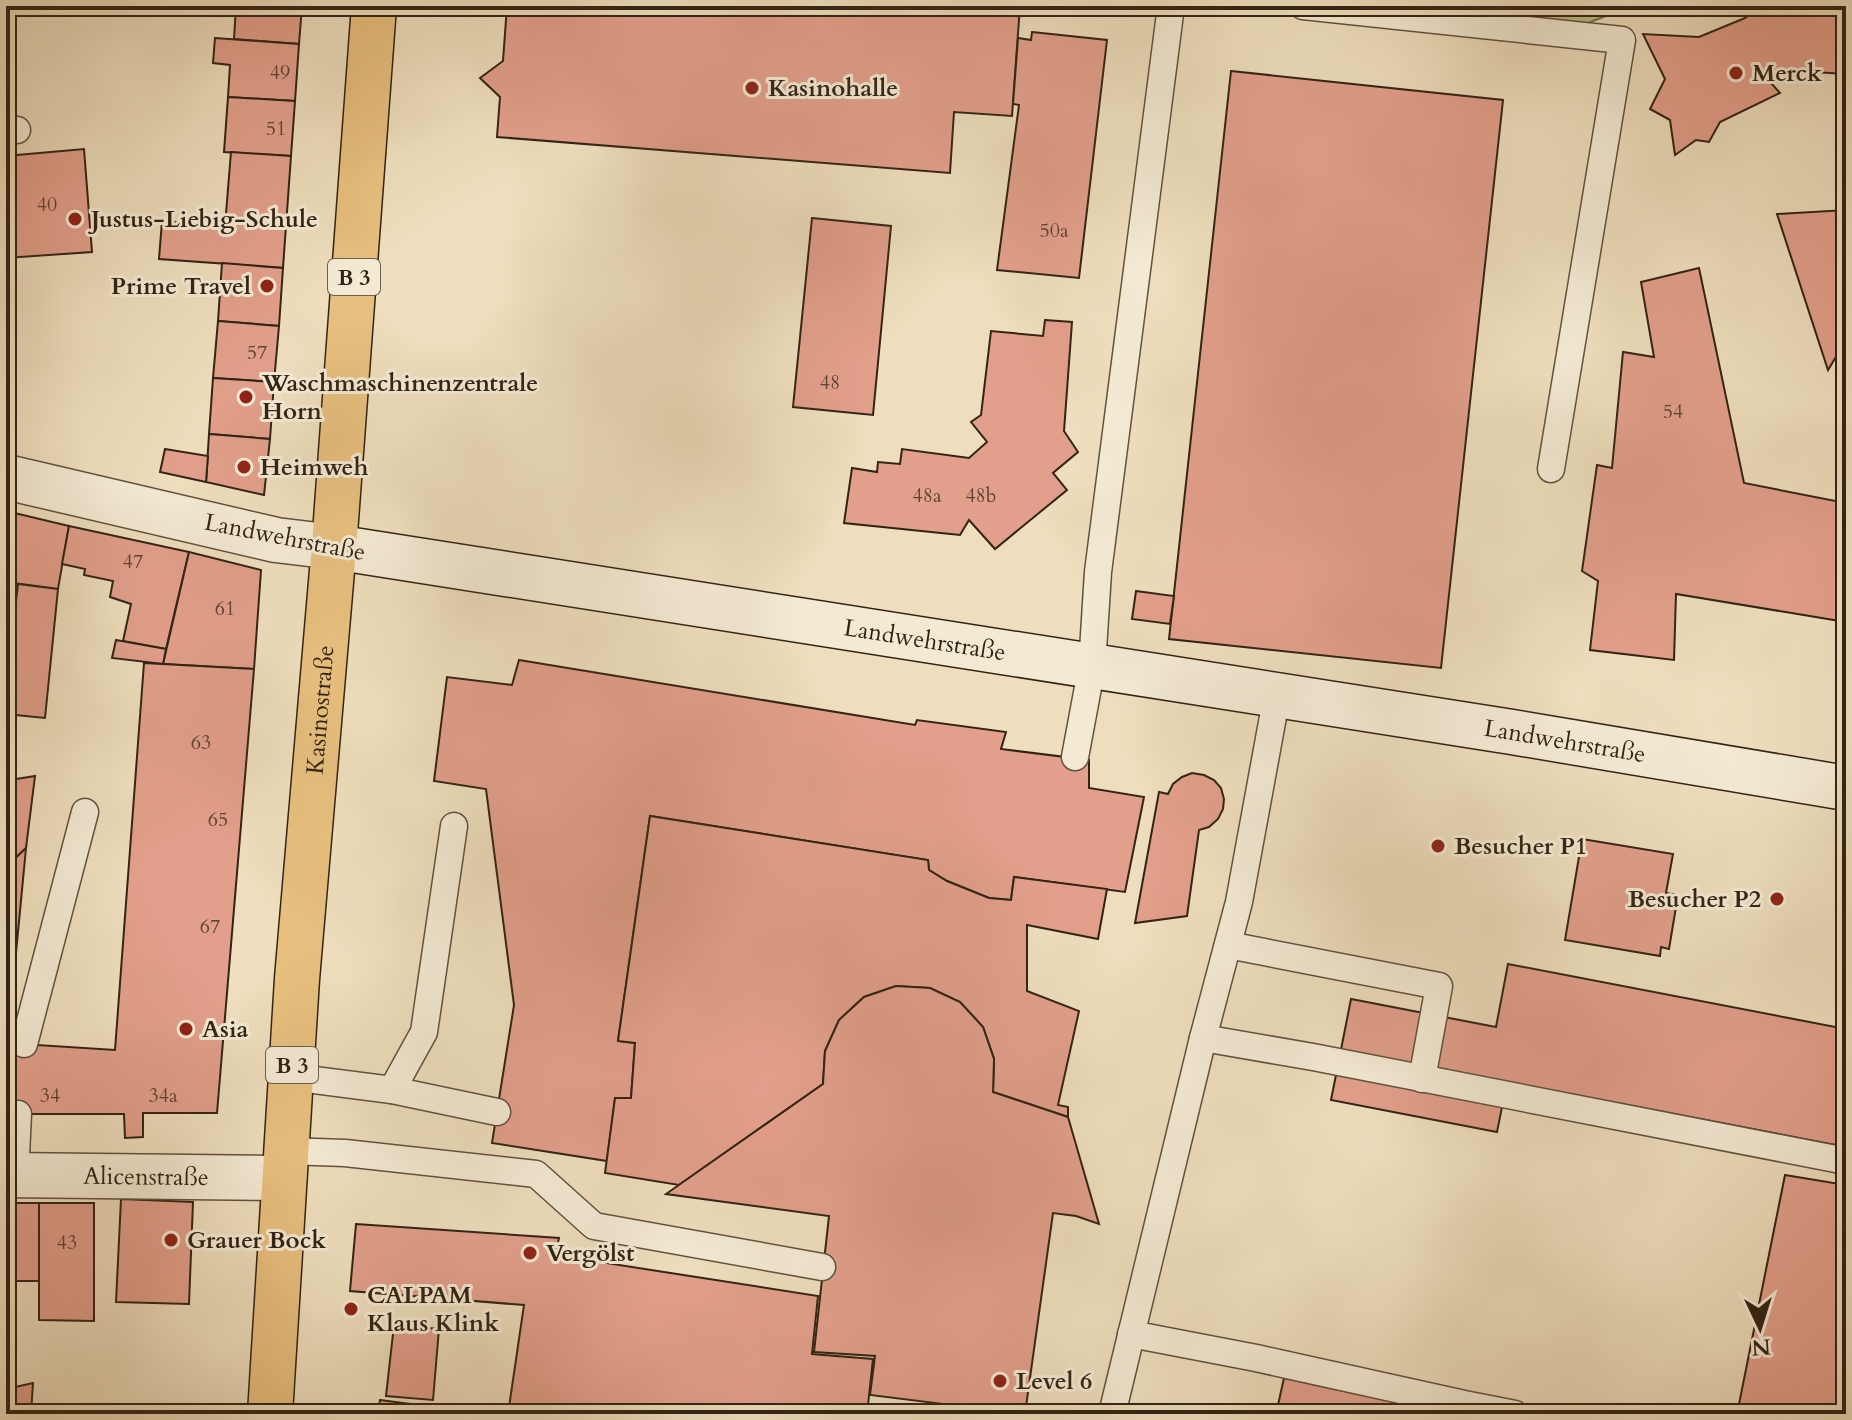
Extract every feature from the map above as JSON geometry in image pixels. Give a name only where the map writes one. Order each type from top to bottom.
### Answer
[{"type":"main road","name":"Kasinostraße","points":[[270,1414],[298,964],[334,547],[374,6]]},
{"type":"street","name":"Landwehrstraße","points":[[6,477],[276,540],[1512,732],[1846,788]]},
{"type":"street","name":"Alicenstraße","points":[[11,1176],[285,1164]]},
{"type":"lane","points":[[1075,757],[1092,666],[1098,572],[1171,6]]},
{"type":"lane","points":[[1303,6],[1622,40],[1551,469]]},
{"type":"lane","points":[[1112,1414],[1228,945],[1277,695]]},
{"type":"lane","points":[[24,1044],[85,812]]},
{"type":"lane","points":[[392,1090],[424,1032],[454,826]]},
{"type":"lane","points":[[1228,945],[1439,986],[1422,1079]]},
{"type":"lane","points":[[1203,1038],[1846,1161]]},
{"type":"lane","points":[[291,1077],[392,1090],[497,1112]]},
{"type":"lane","points":[[11,1176],[18,1114]]},
{"type":"lane","points":[[285,1164],[345,1153],[536,1174],[594,1226],[822,1267]]},
{"type":"lane","points":[[1131,1334],[1515,1414]]},
{"type":"green space","points":[[1436,6],[1620,6],[1619,11],[1567,31],[1435,14]]},
{"type":"building","points":[[236,6],[302,6],[299,44],[234,39]]},
{"type":"building","name":"Kasinohalle","points":[[507,6],[1020,6],[1012,116],[954,112],[950,173],[497,137],[500,97],[480,78],[503,61]]},
{"type":"building","points":[[1761,6],[1846,6],[1846,74],[1796,71],[1771,83],[1780,93],[1720,122],[1709,142],[1696,140],[1675,155],[1670,120],[1650,109],[1665,79],[1643,34],[1699,37],[1745,18]]},
{"type":"building","points":[[1032,32],[1107,40],[1079,278],[997,270],[1019,105],[1013,104],[1018,38],[1031,40]]},
{"type":"building","points":[[215,38],[299,44],[295,101],[228,97],[230,65],[213,63]]},
{"type":"building","points":[[1231,71],[1503,100],[1441,668],[1169,639]]},
{"type":"building","points":[[228,97],[295,101],[291,156],[224,152]]},
{"type":"building","points":[[84,149],[92,252],[6,258],[6,156]]},
{"type":"building","points":[[231,152],[291,156],[283,268],[159,259],[162,221],[225,226]]},
{"type":"building","points":[[1846,210],[1846,340],[1828,370],[1777,214]]},
{"type":"building","points":[[812,218],[891,226],[873,415],[793,407]]},
{"type":"building","points":[[222,263],[283,268],[279,326],[218,321]]},
{"type":"building","points":[[1699,268],[1744,483],[1846,503],[1846,622],[1676,594],[1674,660],[1590,650],[1598,581],[1582,571],[1597,465],[1612,468],[1623,352],[1654,357],[1641,282]]},
{"type":"building","points":[[1045,320],[1072,322],[1064,431],[1078,452],[1053,473],[1067,490],[995,549],[969,520],[960,535],[844,523],[852,468],[877,472],[878,462],[900,464],[902,449],[969,458],[987,442],[971,422],[981,415],[991,331],[1043,336]]},
{"type":"building","points":[[218,321],[279,326],[274,382],[213,378]]},
{"type":"building","points":[[213,378],[274,382],[270,439],[209,434]]},
{"type":"building","points":[[209,434],[270,439],[264,495],[206,482]]},
{"type":"building","points":[[165,449],[208,456],[206,482],[160,472]]},
{"type":"building","points":[[6,511],[69,526],[58,589],[6,582]]},
{"type":"building","points":[[69,526],[189,552],[166,649],[123,641],[131,604],[110,597],[113,581],[84,575],[85,569],[62,564]]},
{"type":"building","points":[[189,552],[261,570],[254,669],[163,664]]},
{"type":"building","points":[[18,584],[58,589],[45,718],[6,714]]},
{"type":"building","points":[[1136,591],[1174,596],[1170,624],[1132,619]]},
{"type":"building","points":[[116,640],[166,649],[163,664],[112,658]]},
{"type":"building","points":[[519,660],[915,725],[917,720],[1006,732],[1001,749],[1089,760],[1089,788],[1144,797],[1125,892],[1014,877],[1011,900],[989,898],[929,870],[928,860],[650,816],[618,1041],[635,1043],[631,1098],[615,1098],[607,1161],[492,1143],[514,1005],[486,789],[434,781],[447,677],[512,685]]},
{"type":"building","points":[[144,663],[254,669],[217,1113],[143,1113],[143,1137],[125,1138],[124,1114],[6,1114],[6,1043],[115,1050]]},
{"type":"building","points":[[6,714],[16,715],[10,780],[35,776],[26,848],[6,867]]},
{"type":"building","points":[[1192,773],[1214,780],[1221,788],[1224,799],[1218,819],[1209,827],[1199,830],[1187,916],[1135,923],[1159,792],[1168,794],[1173,784]]},
{"type":"building","points":[[650,816],[928,860],[929,870],[989,898],[1011,900],[1014,877],[1107,889],[1098,939],[1027,925],[1027,991],[1079,1011],[1058,1105],[1068,1107],[1068,1117],[993,1092],[994,1059],[983,1027],[960,1002],[930,988],[896,986],[864,997],[839,1020],[825,1051],[823,1084],[679,1185],[605,1173],[615,1098],[631,1098],[635,1043],[618,1041]]},
{"type":"building","points":[[1582,839],[1673,854],[1666,893],[1678,895],[1669,949],[1661,947],[1660,956],[1565,940]]},
{"type":"building","points":[[26,848],[14,974],[6,974],[6,867]]},
{"type":"building","points":[[1508,964],[1846,1029],[1846,1147],[1507,1082],[1497,1132],[1331,1100],[1351,999],[1496,1027]]},
{"type":"building","points":[[896,986],[930,988],[960,1002],[983,1027],[994,1059],[993,1092],[1068,1117],[1099,1224],[1076,1216],[1053,1213],[1025,1414],[870,1395],[875,1356],[814,1352],[829,1216],[666,1194],[823,1084],[825,1051],[839,1020],[864,997]]},
{"type":"building","points":[[1785,1175],[1846,1185],[1846,1414],[1737,1414]]},
{"type":"building","points":[[121,1199],[193,1202],[189,1304],[116,1302]]},
{"type":"building","points":[[6,1203],[39,1203],[39,1281],[6,1281]]},
{"type":"building","points":[[39,1203],[94,1203],[94,1321],[39,1320]]},
{"type":"building","points":[[356,1224],[559,1238],[555,1255],[818,1296],[812,1354],[873,1359],[867,1414],[508,1414],[524,1305],[350,1291]]},
{"type":"building","points":[[394,1325],[439,1329],[433,1400],[386,1396]]},
{"type":"building","points":[[1284,1378],[1450,1414],[1276,1414]]},
{"type":"building","points":[[33,1383],[31,1414],[6,1414],[6,1389]]},
{"type":"building","points":[[380,1400],[488,1414],[378,1414]]},
{"type":"place","name":"Merck","points":[[1736,73]]},
{"type":"place","name":"Kasinohalle","points":[[752,88]]},
{"type":"place","name":"Justus-Liebig-Schule","points":[[75,219]]},
{"type":"place","name":"Prime Travel","points":[[267,286]]},
{"type":"place","name":"Waschmaschinenzentrale Horn","points":[[246,397]]},
{"type":"place","name":"Heimweh","points":[[244,467]]},
{"type":"place","name":"Besucher P1","points":[[1438,846]]},
{"type":"place","name":"Besucher P2","points":[[1777,899]]},
{"type":"place","name":"Asia","points":[[186,1029]]},
{"type":"place","name":"Grauer Bock","points":[[171,1240]]},
{"type":"place","name":"Vergölst","points":[[530,1253]]},
{"type":"place","name":"CALPAM Klaus Klink","points":[[351,1309]]},
{"type":"place","name":"Level 6","points":[[1000,1381]]}]
